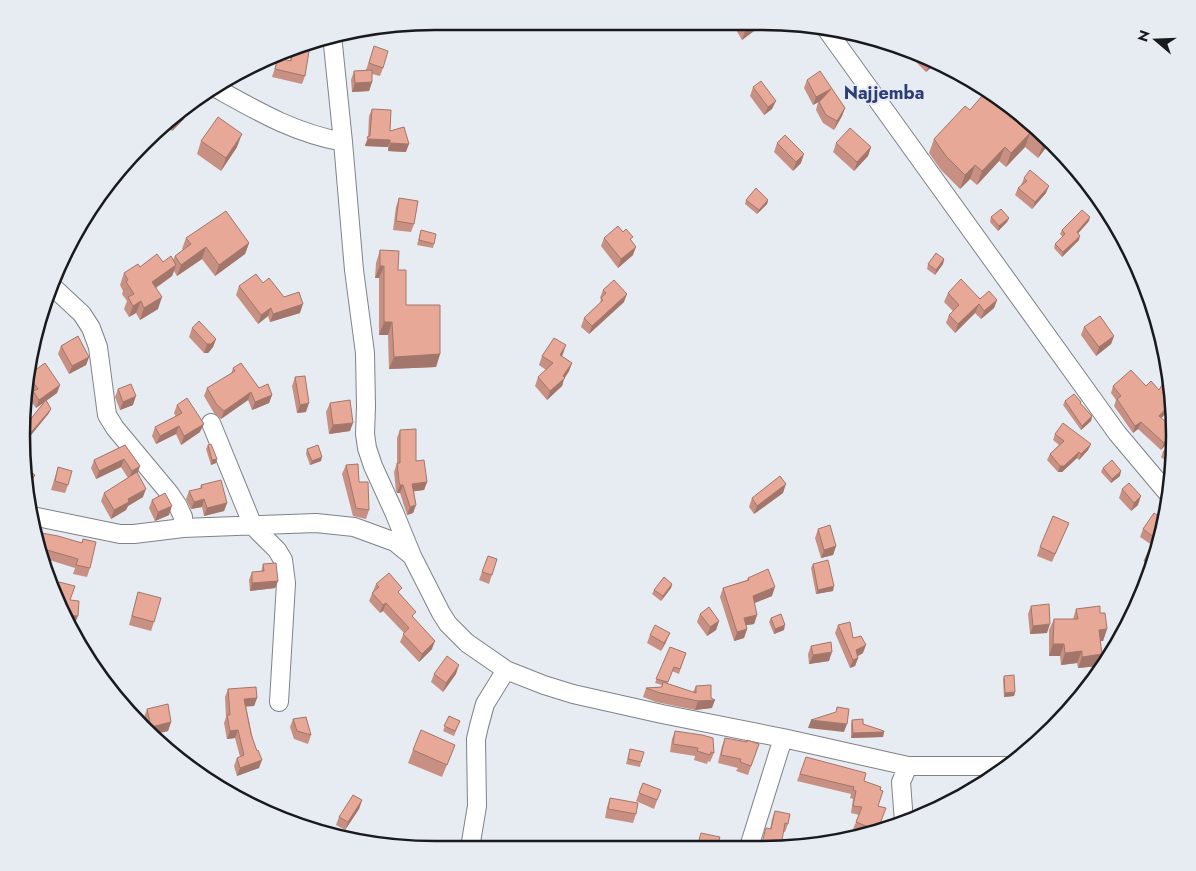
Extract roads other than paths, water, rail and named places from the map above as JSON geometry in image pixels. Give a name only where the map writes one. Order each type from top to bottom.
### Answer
[{"type":"street","points":[[832,36],[1117,433],[1163,488]]},
{"type":"street","points":[[333,44],[354,270],[365,353],[365,434],[367,448],[412,556],[448,624],[472,647],[506,670],[573,694],[908,766],[995,766]]},
{"type":"street","points":[[221,91],[274,121],[303,132],[343,142]]},
{"type":"street","points":[[57,290],[82,314],[91,328],[98,347],[107,415],[115,428],[174,500],[183,517],[182,528]]},
{"type":"street","points":[[211,423],[253,526],[277,550],[283,560],[285,570],[279,702]]},
{"type":"street","points":[[39,517],[120,534],[182,528],[316,522],[354,527],[395,542],[412,556]]},
{"type":"street","points":[[471,841],[477,806],[476,739],[485,704],[506,670]]},
{"type":"street","points":[[751,841],[783,738]]},
{"type":"street","points":[[903,815],[901,782],[908,766]]},
{"type":"district","name":"Najjemba","points":[[884,93]]}]
